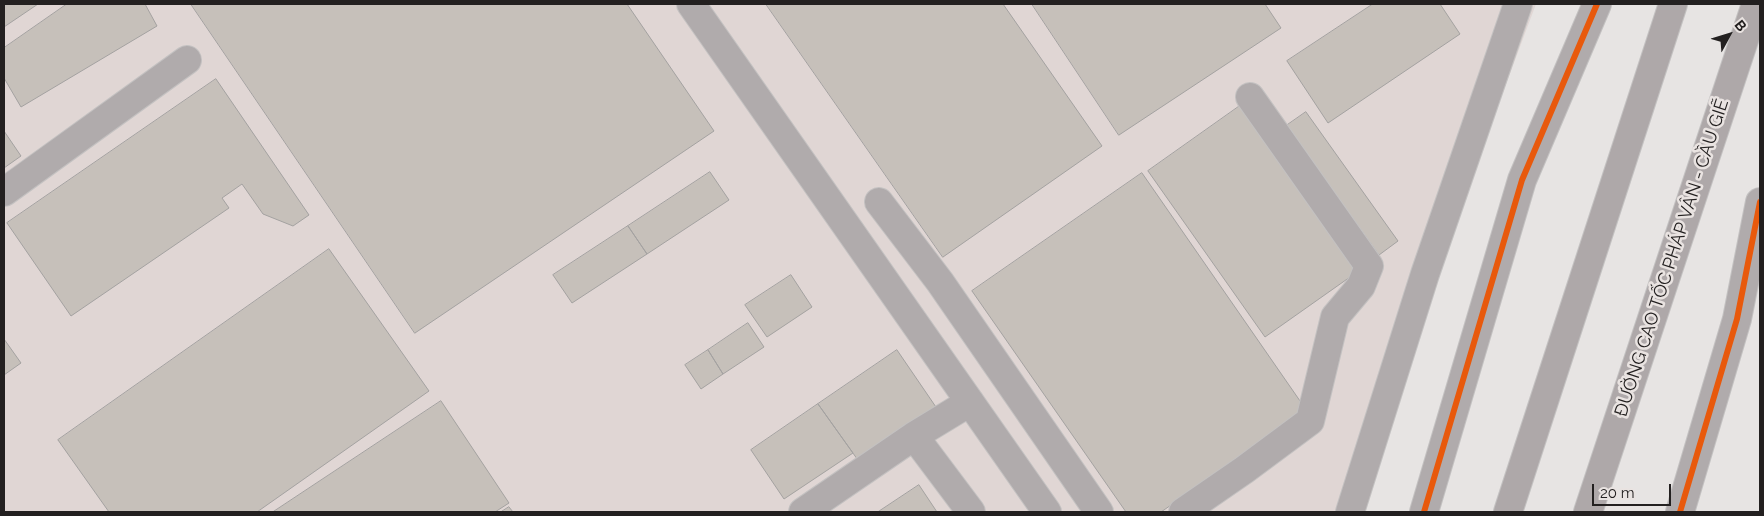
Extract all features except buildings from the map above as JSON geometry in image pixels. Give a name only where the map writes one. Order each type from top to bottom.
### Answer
[{"type":"highway","points":[[1508,512],[1673,4]]},
{"type":"highway","name":"ĐƯỜNG CAO TỐC PHÁP VÂN - CẦU GIẼ","points":[[1588,512],[1756,4]]},
{"type":"street","points":[[691,4],[1046,512]]},
{"type":"street","points":[[1350,512],[1425,274],[1518,4]]},
{"type":"street","points":[[1424,512],[1522,180],[1597,4]]},
{"type":"street","points":[[4,192],[187,60]]},
{"type":"street","points":[[1183,512],[1310,421],[1335,317],[1361,286],[1369,266],[1250,97]]},
{"type":"street","points":[[879,202],[940,282],[1098,512]]},
{"type":"street","points":[[1680,512],[1737,318],[1760,202]]},
{"type":"street","points":[[803,512],[914,436],[970,402]]},
{"type":"street","points":[[914,436],[970,512]]},
{"type":"shaded area","points":[[4,4],[1536,4],[1346,512],[5,512]]},
{"type":"cycle path","points":[[1424,512],[1522,180],[1597,4]]},
{"type":"cycle path","points":[[1680,512],[1737,319],[1760,202]]}]
